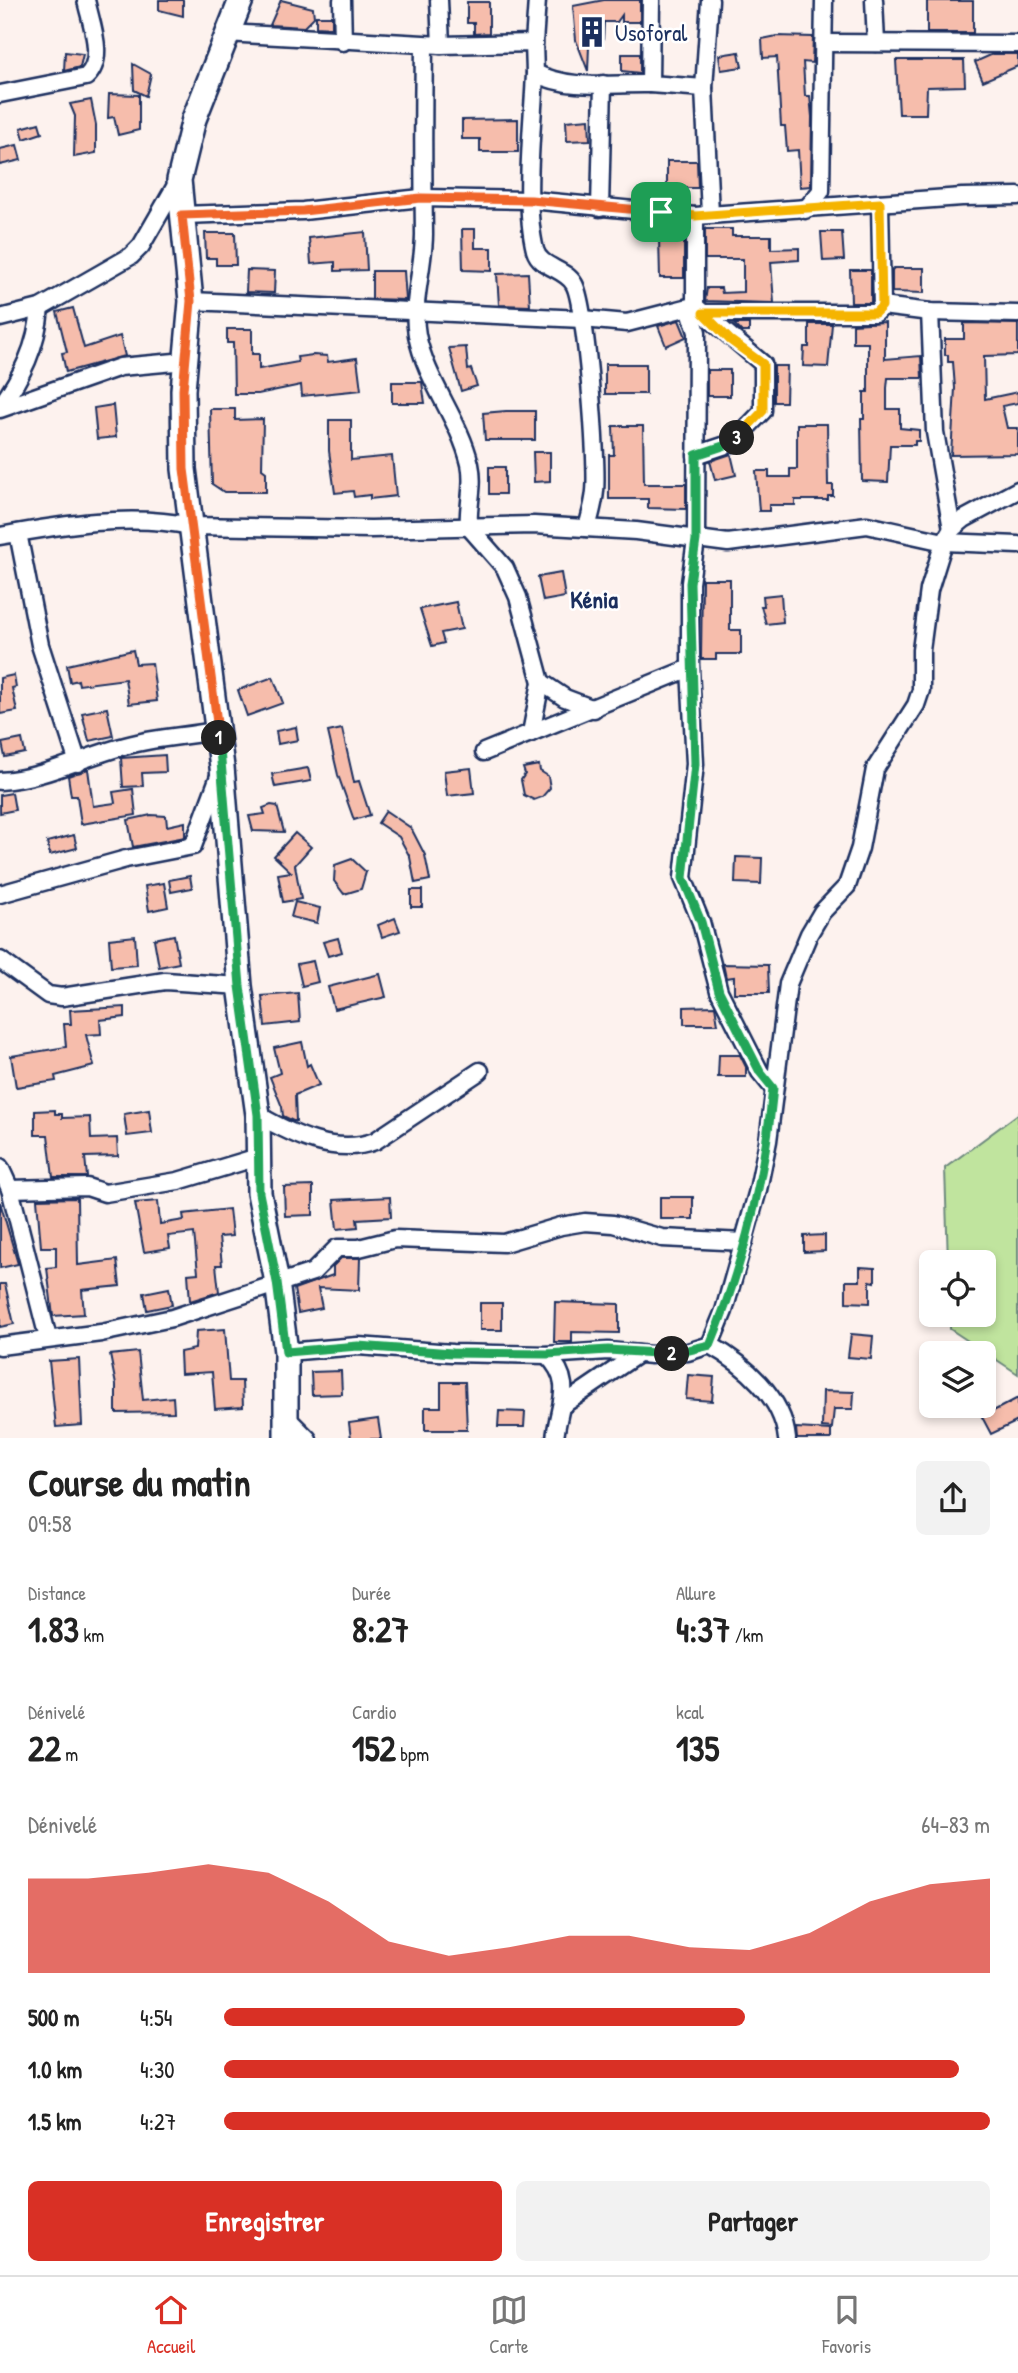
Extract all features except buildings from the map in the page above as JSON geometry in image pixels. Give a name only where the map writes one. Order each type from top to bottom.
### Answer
[{"type":"street","points":[[0,94],[86,77],[94,70],[97,58],[86,0]]},
{"type":"street","points":[[0,318],[40,308],[131,257],[148,235],[179,180],[194,119],[241,0]]},
{"type":"street","points":[[342,0],[343,42]]},
{"type":"street","points":[[439,0],[442,45]]},
{"type":"street","points":[[537,0],[531,200],[537,255],[544,262],[563,271],[575,285],[583,319],[595,489],[587,528]]},
{"type":"street","points":[[650,84],[651,0]]},
{"type":"street","points":[[696,455],[732,443],[763,411],[763,364],[730,340],[695,306],[702,215],[704,88],[710,0]]},
{"type":"street","points":[[805,210],[821,191],[824,0]]},
{"type":"street","points":[[873,0],[876,6],[876,43]]},
{"type":"street","points":[[226,33],[424,47],[534,43]]},
{"type":"street","points":[[823,43],[1018,44]]},
{"type":"street","points":[[424,47],[421,198],[423,243],[416,313],[422,354],[458,428],[469,462],[474,485],[469,527]]},
{"type":"street","points":[[535,73],[567,85],[650,84],[704,88]]},
{"type":"street","points":[[600,208],[603,84]]},
{"type":"street","points":[[179,180],[191,301],[183,390],[184,469],[222,767],[240,986],[258,1115],[259,1193],[277,1282],[286,1352],[286,1428],[308,1438]]},
{"type":"street","points":[[182,215],[303,211],[421,198],[531,200],[702,215],[1018,196]]},
{"type":"street","points":[[703,313],[875,313],[882,306],[880,203]]},
{"type":"street","points":[[191,301],[626,323],[689,307],[697,332],[696,540],[690,583],[690,668],[695,764],[683,878],[701,922],[719,991],[760,1072],[773,1088]]},
{"type":"street","points":[[882,306],[930,312],[1018,314]]},
{"type":"street","points":[[0,408],[25,369],[38,331],[40,308]]},
{"type":"street","points":[[710,1345],[724,1311],[744,1241],[768,1141],[788,984],[797,957],[822,912],[847,886],[860,848],[875,769],[916,705],[921,690],[921,650],[929,590],[948,535],[935,432],[930,312]]},
{"type":"street","points":[[0,408],[120,367],[186,360]]},
{"type":"street","points":[[948,535],[981,508],[1018,490]]},
{"type":"street","points":[[0,536],[137,520],[164,520],[191,526],[371,529],[534,525],[636,531],[728,542],[867,525],[1018,545]]},
{"type":"street","points":[[469,527],[494,553],[514,582],[541,682],[531,733]]},
{"type":"street","points":[[18,533],[40,645],[78,763]]},
{"type":"street","points":[[484,752],[690,668]]},
{"type":"street","points":[[541,682],[565,698],[594,709]]},
{"type":"street","points":[[0,781],[28,779],[136,743],[177,739],[218,730]]},
{"type":"street","points":[[0,894],[126,859],[193,846],[222,767]]},
{"type":"street","points":[[0,960],[48,995],[62,998],[165,981],[240,986]]},
{"type":"street","points":[[258,1115],[304,1137],[341,1148],[357,1148],[375,1141],[480,1071]]},
{"type":"street","points":[[10,1189],[87,1187],[105,1193],[178,1181],[258,1157]]},
{"type":"street","points":[[0,1167],[10,1189],[48,1338]]},
{"type":"street","points":[[0,1346],[135,1328],[313,1272],[337,1248],[359,1248],[395,1239],[504,1243],[561,1226],[586,1222],[613,1224],[662,1238],[744,1241]]},
{"type":"street","points":[[286,1352],[358,1346],[452,1353],[547,1354],[608,1350],[669,1355],[710,1345],[734,1360],[764,1389],[779,1411],[787,1438]]},
{"type":"street","points":[[547,1354],[558,1365],[563,1379],[563,1405],[554,1438]]},
{"type":"street","points":[[563,1405],[638,1354]]},
{"type":"green space","points":[[1018,1114],[1018,1374],[996,1359],[996,1341],[968,1341],[950,1329],[996,1327],[996,1250],[948,1250],[945,1168]]},
{"type":"place","name":"Usoforal","points":[[592,32]]},
{"type":"district","name":"Kénia","points":[[594,599]]},
{"type":"route","points":[[421,198],[531,200],[661,212],[695,216],[880,203],[882,306],[875,313],[703,313],[730,340],[763,364],[764,374],[763,411],[732,443],[696,455],[696,540],[690,583],[690,668],[695,764],[692,813],[683,857],[683,878],[701,922],[719,991],[760,1072],[773,1088],[768,1141],[758,1190],[724,1311],[710,1345],[669,1355],[608,1350],[566,1354],[452,1353],[358,1346],[286,1352],[277,1282],[268,1249],[259,1193],[258,1115],[240,986],[222,767],[184,469],[183,390],[191,301],[182,215],[303,211],[421,198]]}]
